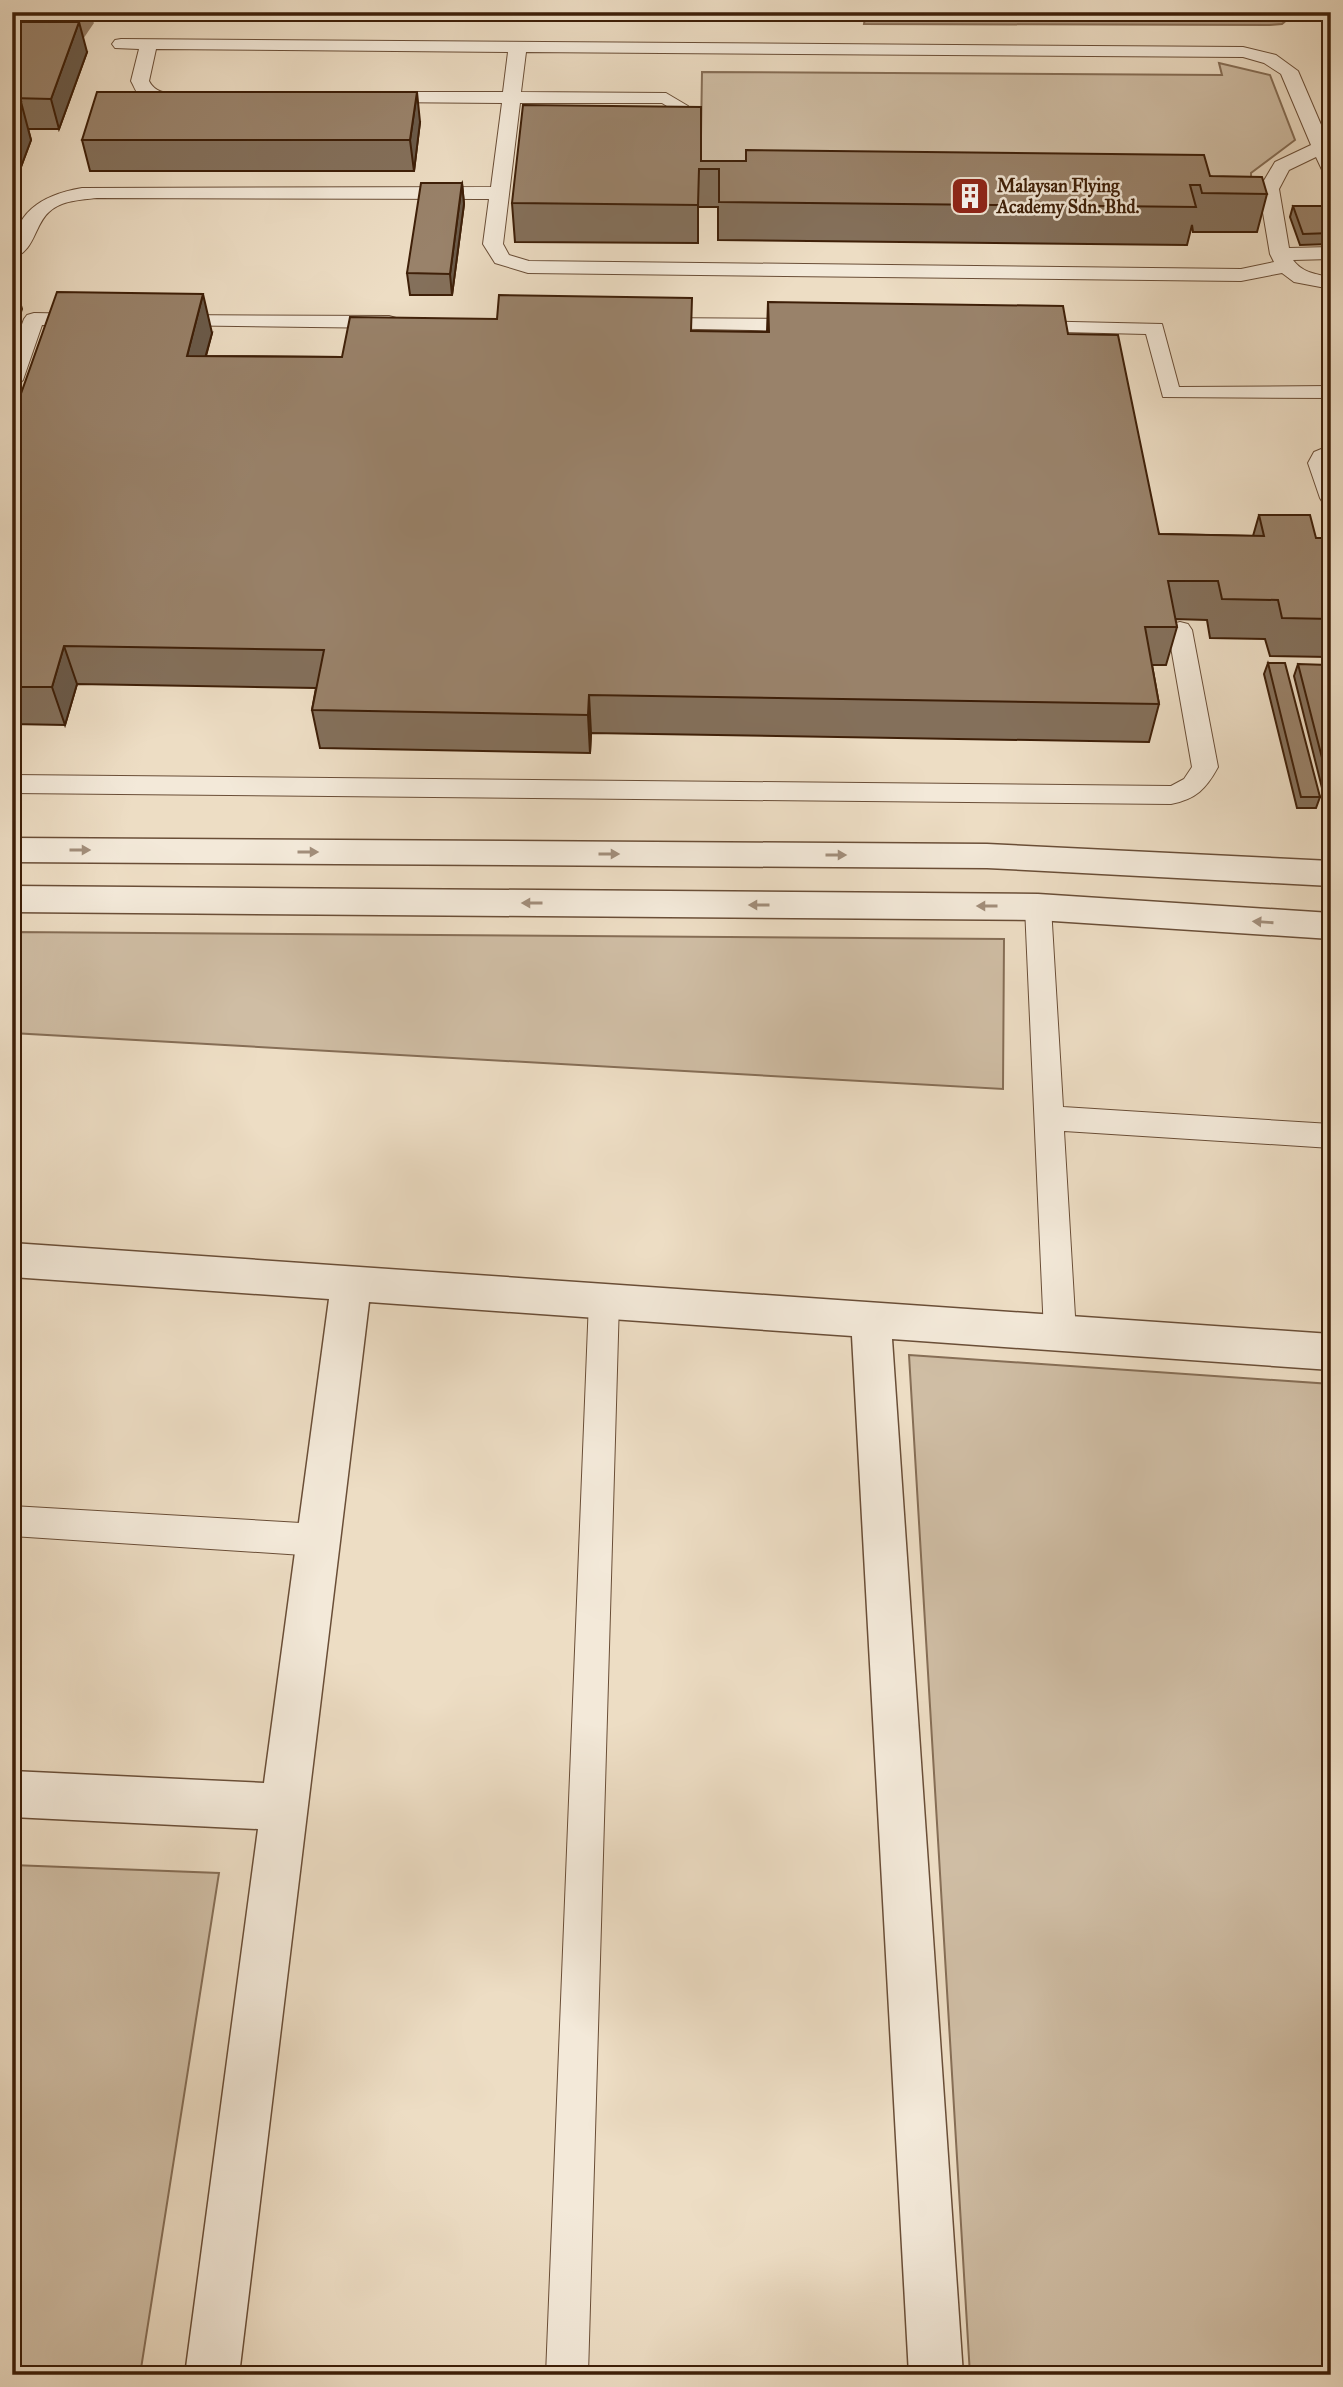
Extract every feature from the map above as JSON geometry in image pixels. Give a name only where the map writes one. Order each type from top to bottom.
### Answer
[{"type":"street","points":[[12,850],[987,856],[1331,874]]},
{"type":"street","points":[[12,899],[1038,907],[1331,926]]},
{"type":"street","points":[[12,1260],[1331,1352]]},
{"type":"street","points":[[212,2375],[351,1284]]},
{"type":"street","points":[[871,1320],[936,2375]]},
{"type":"street","points":[[12,1794],[284,1807]]},
{"type":"lane","points":[[121,44],[1243,52],[1270,59],[1289,71],[1331,170]]},
{"type":"lane","points":[[149,44],[140,81],[146,92],[159,98],[198,99]]},
{"type":"lane","points":[[519,47],[511,96],[513,135],[497,193],[493,244],[502,259],[528,267],[1241,275],[1283,260],[1331,253]]},
{"type":"lane","points":[[362,97],[511,96],[666,98],[673,101],[678,106],[677,127],[662,135],[649,135]]},
{"type":"lane","points":[[1321,147],[1282,166],[1269,189],[1283,260],[1301,278],[1331,283]]},
{"type":"lane","points":[[12,252],[24,242],[40,210],[65,197],[97,192],[497,193]]},
{"type":"lane","points":[[12,380],[34,319],[103,320]]},
{"type":"lane","points":[[145,320],[408,322]]},
{"type":"lane","points":[[629,324],[823,326]]},
{"type":"lane","points":[[1003,327],[1155,328],[1170,393],[1331,392]]},
{"type":"lane","points":[[1331,453],[1322,457],[1319,463],[1331,498]]},
{"type":"lane","points":[[12,784],[1112,796],[1181,793],[1197,784],[1205,767],[1180,630]]},
{"type":"lane","points":[[1038,907],[1060,1334]]},
{"type":"lane","points":[[1050,1118],[1331,1136]]},
{"type":"lane","points":[[567,2375],[604,1301]]},
{"type":"lane","points":[[12,1521],[318,1541]]},
{"type":"shaded area","points":[[1219,63],[1270,75],[1295,140],[1251,173],[1252,215],[700,199],[702,72],[1222,75]]},
{"type":"shaded area","points":[[12,932],[1004,939],[1003,1089],[12,1033]]},
{"type":"shaded area","points":[[909,1355],[1331,1384],[1331,2375],[970,2375]]},
{"type":"shaded area","points":[[12,1865],[219,1873],[140,2375],[12,2375]]},
{"type":"water","points":[[866,12],[1285,12],[1288,19],[1282,24],[1270,25],[864,24]]},
{"type":"building","points":[[12,22],[79,22],[51,99],[12,98]]},
{"type":"building","points":[[97,92],[417,92],[410,140],[82,140]]},
{"type":"building","points":[[12,102],[21,102],[12,124]]},
{"type":"building","points":[[523,105],[701,107],[701,161],[746,161],[746,150],[1204,155],[1210,176],[1262,177],[1267,194],[1202,193],[1200,185],[1190,185],[1196,207],[719,202],[719,169],[699,169],[698,205],[512,203]]},
{"type":"building","points":[[421,183],[462,183],[450,274],[407,273]]},
{"type":"building","points":[[1293,206],[1327,206],[1331,214],[1331,233],[1303,234]]},
{"type":"building","points":[[57,292],[203,294],[187,356],[342,357],[350,317],[497,319],[499,295],[692,298],[691,331],[769,332],[768,302],[1063,306],[1068,334],[1118,335],[1159,534],[1264,536],[1259,515],[1310,515],[1316,538],[1331,538],[1331,619],[1282,618],[1278,600],[1222,599],[1218,581],[1168,581],[1177,627],[1145,627],[1159,704],[589,695],[588,715],[312,710],[324,650],[64,646],[52,687],[12,687],[12,419]]},
{"type":"building","points":[[1268,663],[1285,663],[1320,797],[1301,797]]},
{"type":"building","points":[[1298,664],[1328,665],[1331,676],[1331,793]]},
{"type":"taxiway","points":[[29,12],[34,20],[50,23]]},
{"type":"place","name":"Malaysan Flying Academy Sdn. Bhd.","points":[[970,196]]}]
